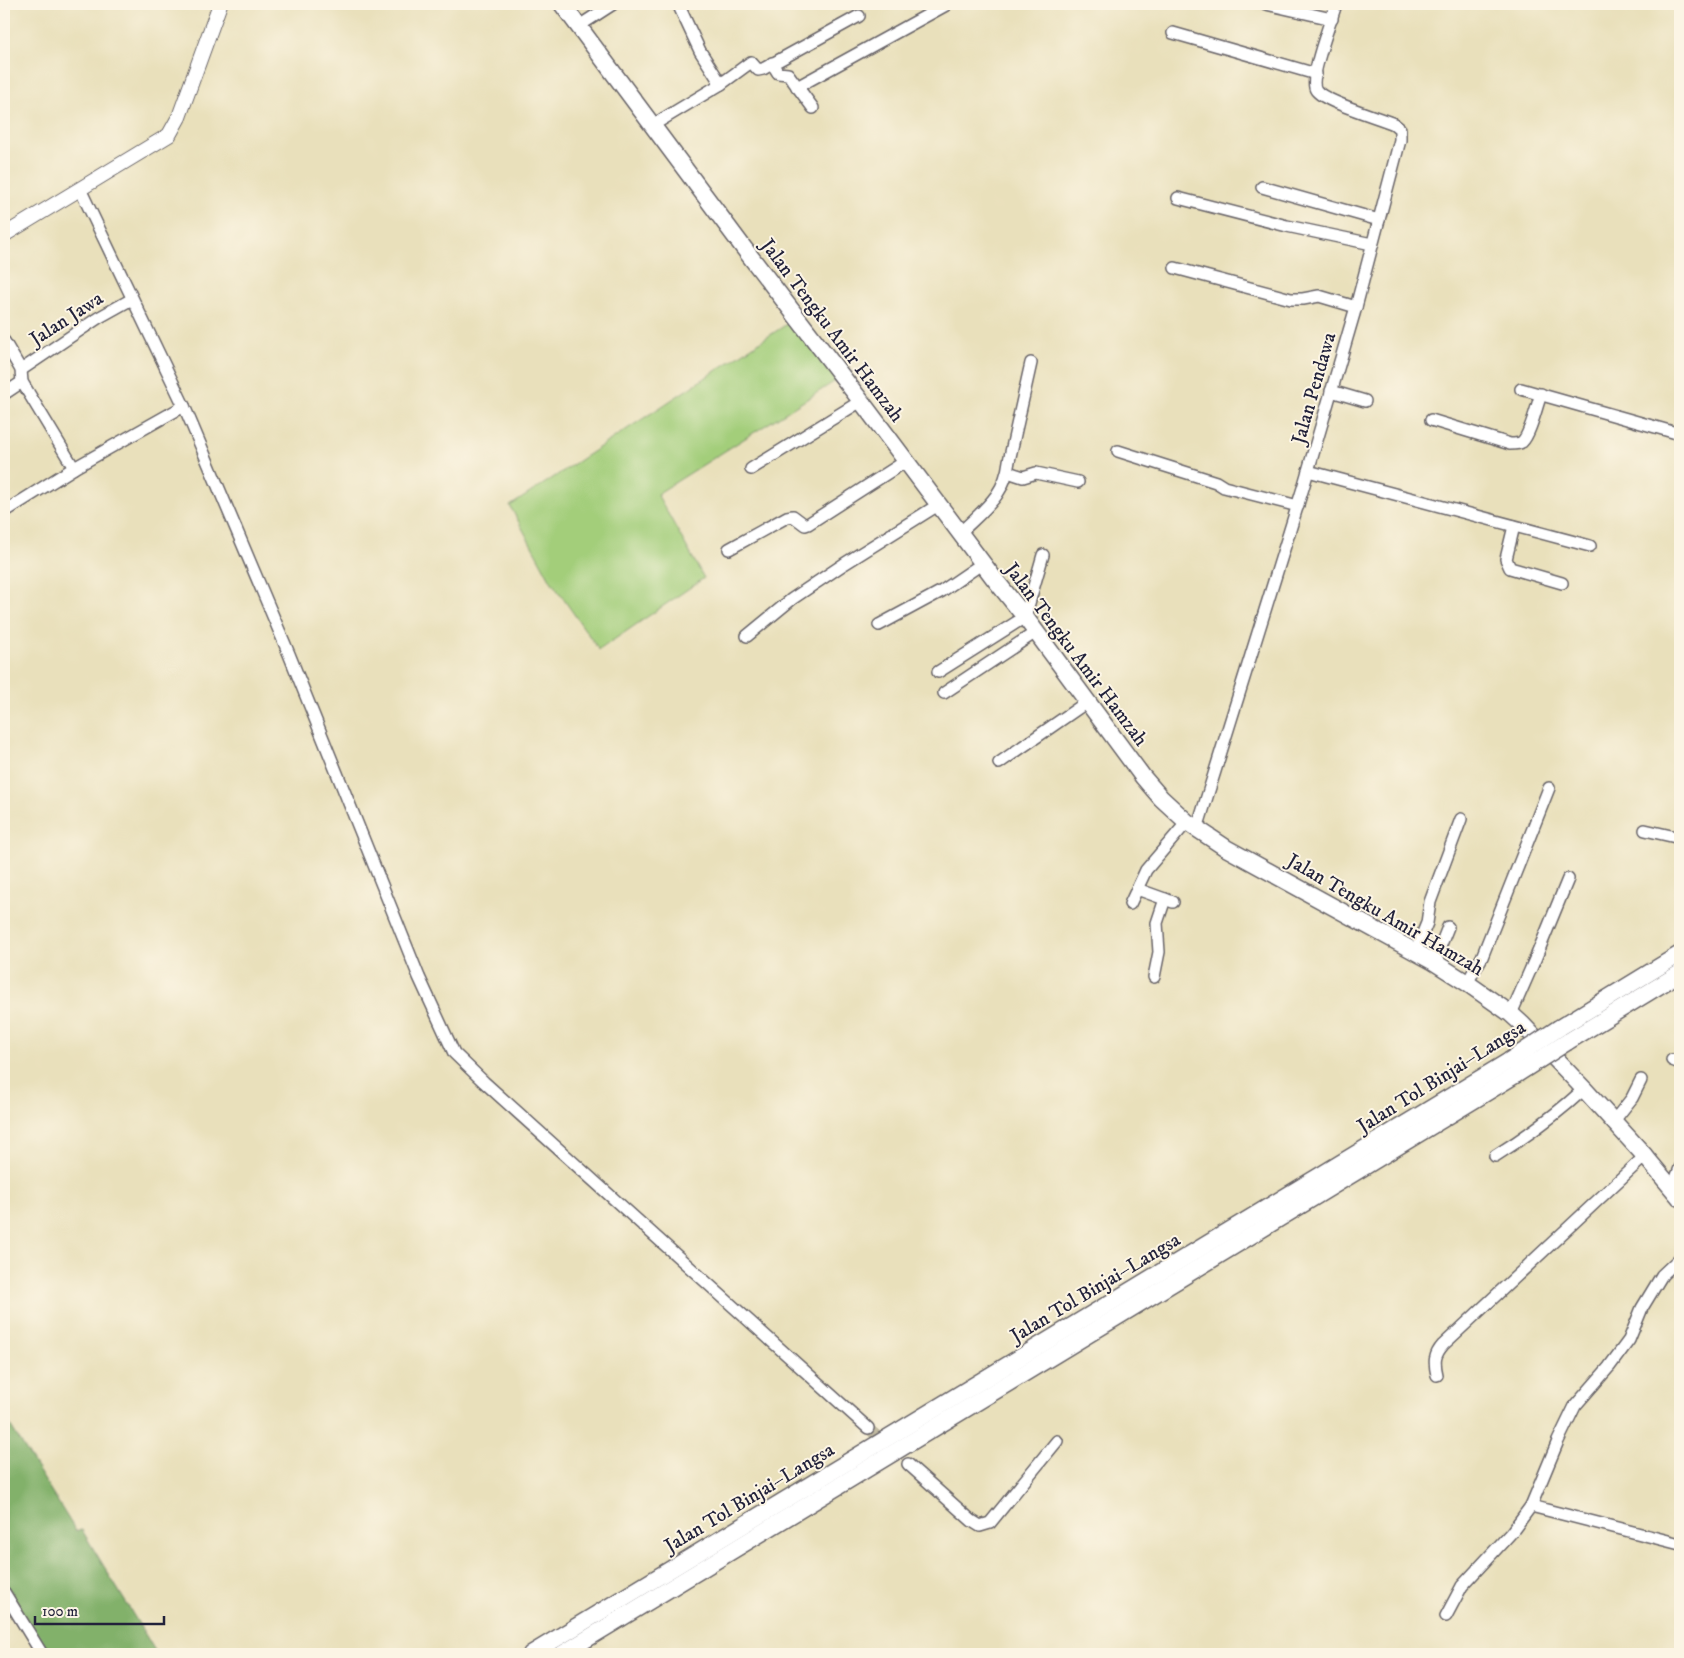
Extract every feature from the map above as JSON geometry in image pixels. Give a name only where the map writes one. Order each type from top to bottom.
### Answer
[{"type":"highway","name":"Jalan Tengku Amir Hamzah","points":[[562,4],[747,253],[1161,798],[1192,825],[1226,848],[1434,962],[1511,1014],[1584,1089],[1645,1156],[1676,1194]]},
{"type":"highway","name":"Jalan Tol Binjai–Langsa","points":[[562,1654],[1118,1308],[1513,1067],[1563,1035],[1680,954]]},
{"type":"highway","name":"Jalan Tol Binjai–Langsa","points":[[1563,1035],[1680,973]]},
{"type":"highway","name":"Jalan Tol Binjai–Langsa","points":[[531,1654],[1118,1308]]},
{"type":"main road","points":[[4,235],[172,132],[220,4]]},
{"type":"street","points":[[579,26],[613,4]]},
{"type":"street","points":[[678,4],[700,51],[721,84]]},
{"type":"street","points":[[1266,4],[1332,19]]},
{"type":"street","name":"Jalan Pendawa","points":[[1192,825],[1298,506],[1356,306],[1398,148],[1400,129],[1390,122],[1331,100],[1319,93],[1314,86],[1317,62],[1336,4]]},
{"type":"street","points":[[798,87],[946,5]]},
{"type":"street","points":[[653,125],[721,84],[751,62],[760,70],[859,16]]},
{"type":"street","points":[[1173,33],[1316,74]]},
{"type":"street","points":[[772,63],[778,73],[788,74],[813,108]]},
{"type":"street","points":[[1262,186],[1379,220]]},
{"type":"street","points":[[80,190],[184,406],[293,663],[419,977],[454,1053],[868,1428]]},
{"type":"street","points":[[1178,198],[1287,226],[1372,244]]},
{"type":"street","points":[[1176,268],[1291,299],[1319,296],[1356,306]]},
{"type":"street","name":"Jalan Jawa","points":[[4,394],[21,376],[98,318],[132,299]]},
{"type":"street","points":[[4,341],[21,376],[74,468]]},
{"type":"street","points":[[960,532],[999,494],[1008,472],[1031,363]]},
{"type":"street","points":[[1521,389],[1680,434]]},
{"type":"street","points":[[1331,391],[1365,401]]},
{"type":"street","points":[[1431,420],[1510,444],[1517,444],[1522,442],[1528,431],[1540,394]]},
{"type":"street","points":[[751,469],[861,401]]},
{"type":"street","points":[[4,512],[74,468],[184,406]]},
{"type":"street","points":[[1118,451],[1216,482],[1224,487],[1298,506]]},
{"type":"street","points":[[729,549],[786,517],[793,516],[805,525],[808,524],[906,461]]},
{"type":"street","points":[[1308,471],[1590,546]]},
{"type":"street","points":[[1008,472],[1022,477],[1036,472],[1078,482]]},
{"type":"street","points":[[747,636],[792,600],[844,564],[938,505]]},
{"type":"street","points":[[1514,526],[1506,559],[1510,568],[1562,583]]},
{"type":"street","points":[[938,672],[1025,617],[1043,555]]},
{"type":"street","points":[[879,625],[942,591],[983,563]]},
{"type":"street","points":[[944,693],[1036,632]]},
{"type":"street","points":[[999,763],[1087,702]]},
{"type":"street","points":[[1467,983],[1482,956],[1550,788]]},
{"type":"street","points":[[1415,952],[1426,923],[1430,902],[1461,819]]},
{"type":"street","points":[[1130,904],[1152,861],[1192,825]]},
{"type":"street","points":[[1645,830],[1680,838]]},
{"type":"street","points":[[1511,1014],[1568,879]]},
{"type":"street","points":[[1136,889],[1169,900],[1157,923],[1159,952],[1154,977]]},
{"type":"street","points":[[1434,962],[1448,927]]},
{"type":"street","points":[[1613,1122],[1632,1098],[1641,1080]]},
{"type":"street","points":[[1495,1156],[1538,1128],[1584,1089]]},
{"type":"street","points":[[1438,1375],[1434,1363],[1436,1353],[1442,1345],[1645,1156]]},
{"type":"street","points":[[1676,1194],[1680,1168]]},
{"type":"street","points":[[1446,1616],[1462,1586],[1512,1533],[1531,1506],[1558,1440],[1576,1406],[1629,1340],[1642,1308],[1662,1275],[1680,1258]]},
{"type":"street","points":[[908,1464],[980,1526],[990,1523],[1057,1441]]},
{"type":"street","points":[[1531,1506],[1680,1544]]},
{"type":"street","points":[[4,1592],[42,1654]]},
{"type":"green space","points":[[790,322],[837,380],[657,494],[704,578],[599,650],[551,581],[510,506]]},
{"type":"green space","points":[[4,1415],[76,1531],[82,1530],[157,1654],[41,1654],[4,1594]]},
{"type":"tunnel","points":[[868,1428],[908,1464]]}]
